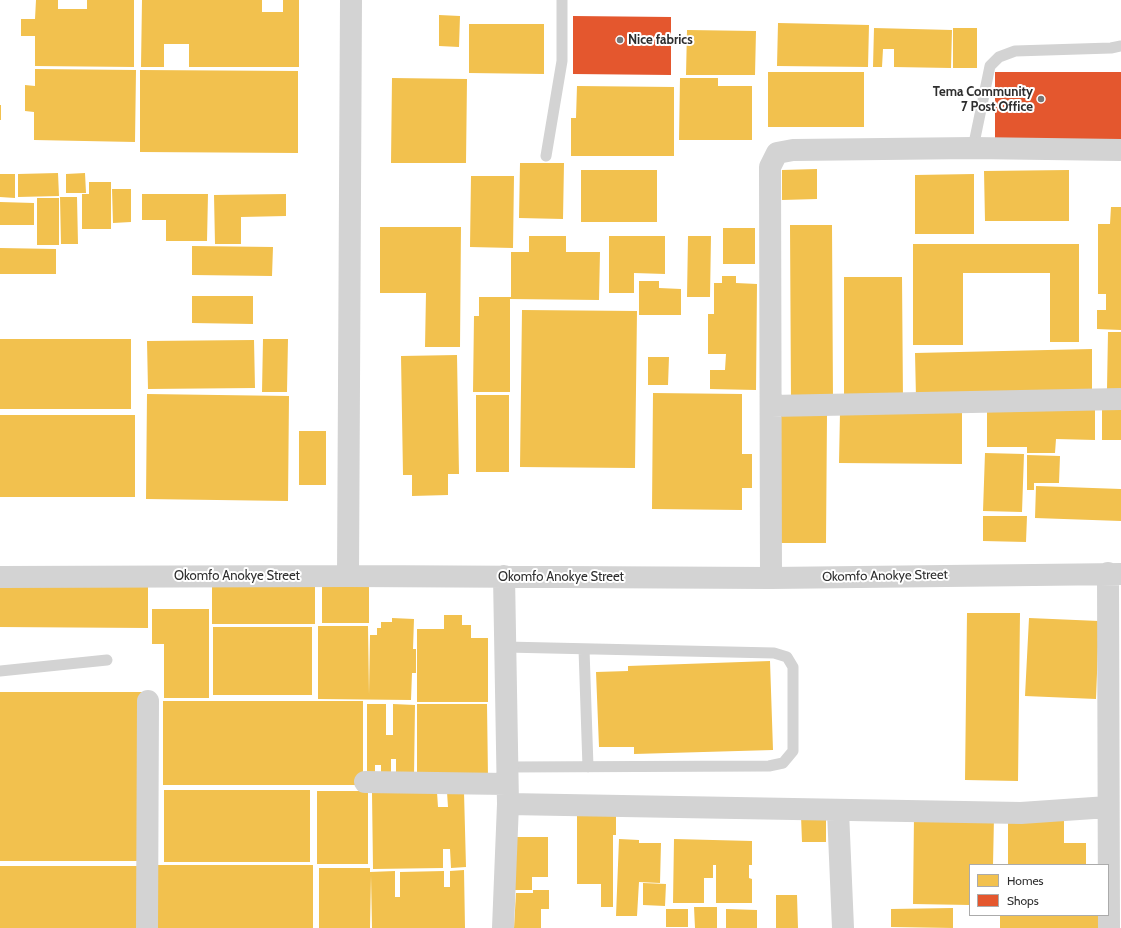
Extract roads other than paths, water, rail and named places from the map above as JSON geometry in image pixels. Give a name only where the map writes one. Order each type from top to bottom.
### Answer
[{"type":"street","points":[[348,576],[351,0]]},
{"type":"street","points":[[772,578],[770,167],[777,153],[793,150],[973,148],[1121,150]]},
{"type":"street","points":[[771,406],[1121,399]]},
{"type":"street","points":[[1108,864],[1108,807],[1115,573]]},
{"type":"street","name":"Okomfo Anokye Street","points":[[0,577],[504,576],[772,578],[1115,573]]},
{"type":"street","points":[[503,928],[507,785],[504,576]]},
{"type":"street","points":[[147,928],[148,701]]},
{"type":"street","points":[[365,782],[507,785],[838,810],[1020,813],[1108,807]]},
{"type":"street","points":[[838,810],[843,928]]},
{"type":"street","points":[[1109,916],[1109,928]]},
{"type":"lane","points":[[546,156],[562,61],[562,0]]},
{"type":"lane","points":[[973,148],[990,66],[999,57],[1015,51],[1111,48],[1121,46]]},
{"type":"lane","points":[[505,647],[774,653],[787,658],[793,667],[793,751],[783,763],[769,766],[588,767],[507,785]]},
{"type":"lane","points":[[584,649],[588,767]]},
{"type":"lane","points":[[0,671],[107,660]]},
{"type":"place","name":"Nice fabrics","points":[[620,40]]},
{"type":"place","name":"Tema Community 7 Post Office","points":[[1041,99]]}]
